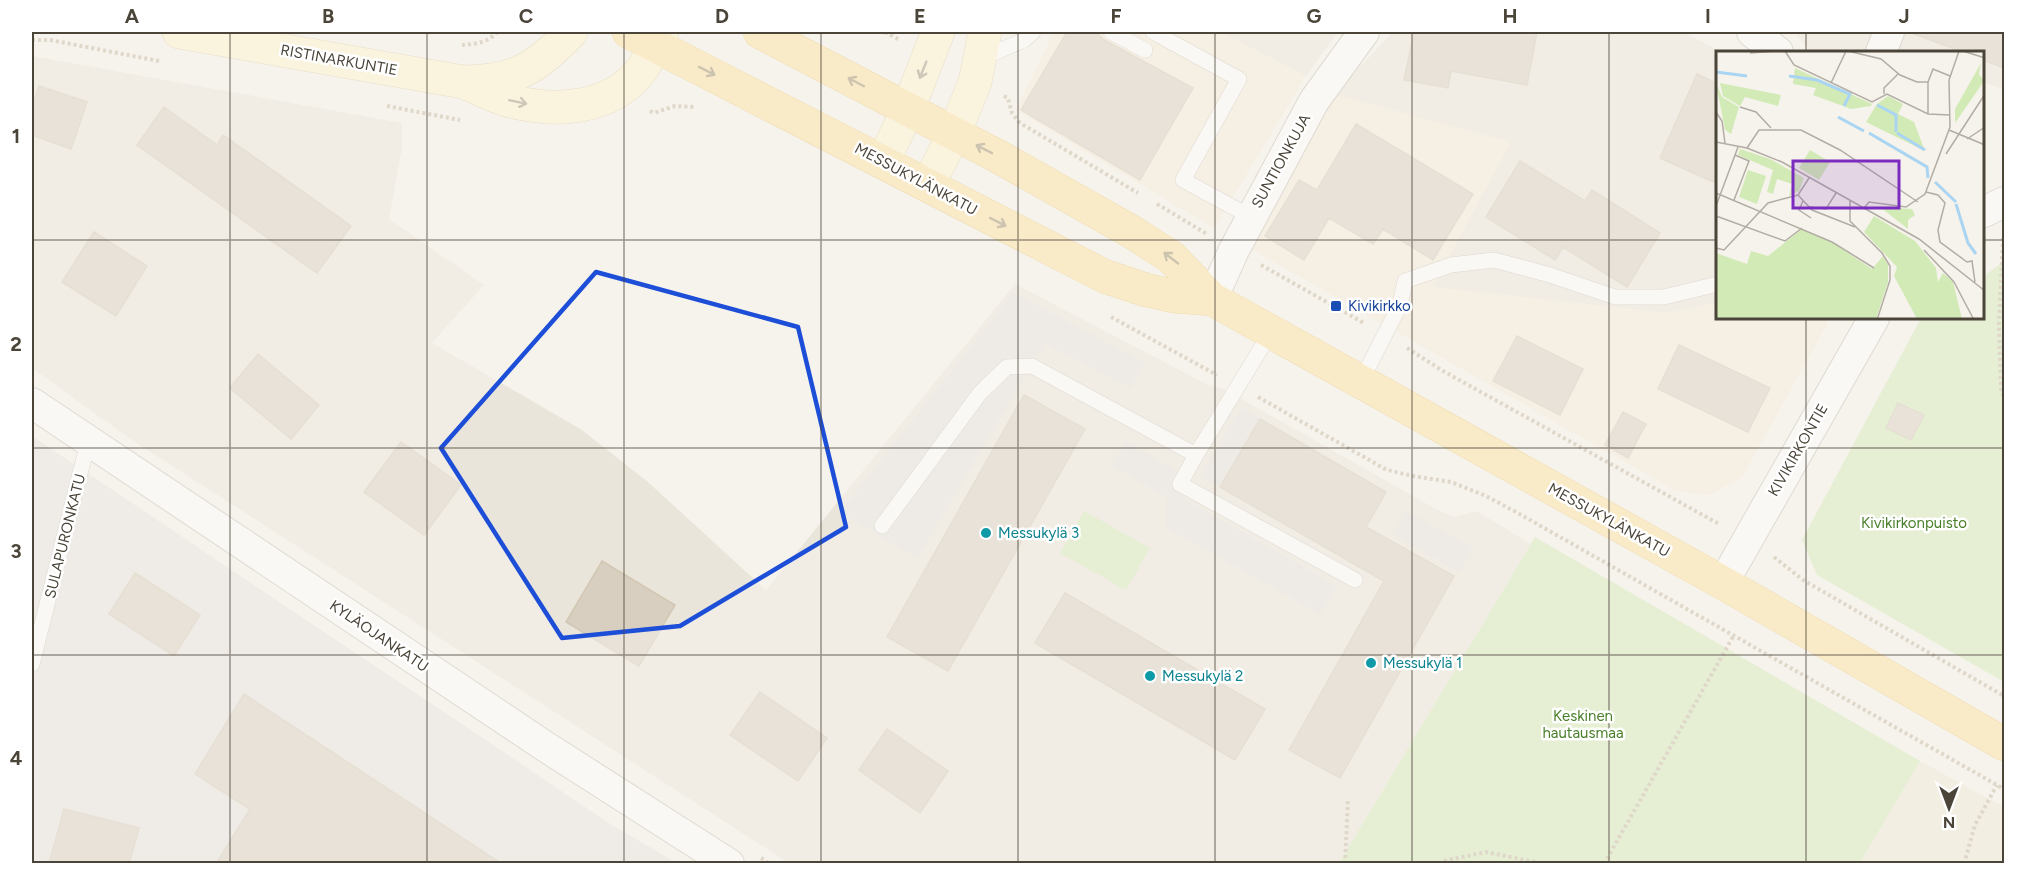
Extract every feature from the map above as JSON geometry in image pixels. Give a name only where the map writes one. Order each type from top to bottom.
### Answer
[{"type":"main road","name":"RISTINARKUNTIE","points":[[179,32],[463,82],[489,82],[524,71],[550,52],[571,32]]},
{"type":"main road","name":"MESSUKYLÄNKATU","points":[[760,32],[1001,158],[1132,232],[1171,257],[1212,299],[1723,583],[2004,744]]},
{"type":"main road","name":"RISTINARKUNTIE","points":[[463,82],[506,99],[536,106],[570,107],[594,102],[618,92],[643,68],[648,36]]},
{"type":"main road","name":"MESSUKYLÄNKATU","points":[[648,36],[883,162],[1104,276],[1146,291],[1212,299]]},
{"type":"main road","points":[[883,162],[908,109],[934,44]]},
{"type":"main road","points":[[928,185],[954,134],[980,58]]},
{"type":"street","name":"SUNTIONKUJA","points":[[1212,299],[1234,250],[1314,100],[1364,32]]},
{"type":"street","points":[[1752,32],[1777,51]]},
{"type":"street","points":[[1881,51],[1890,32]]},
{"type":"street","name":"KIVIKIRKONTIE","points":[[1723,583],[1873,320]]},
{"type":"street","name":"KYLÄOJANKATU","points":[[32,403],[546,747],[729,864]]},
{"type":"lane","points":[[980,58],[1024,40],[1033,32]]},
{"type":"lane","points":[[1111,32],[1145,50]]},
{"type":"lane","points":[[1153,32],[1239,79],[1183,180],[1251,217]]},
{"type":"lane","points":[[1361,381],[1400,305],[1405,281],[1451,265],[1494,260],[1550,275],[1615,297],[1664,297],[1716,284]]},
{"type":"lane","points":[[1271,332],[1180,484],[1355,580]]},
{"type":"lane","points":[[882,526],[980,393],[1007,367],[1032,366],[1196,455]]},
{"type":"lane","name":"SULAPURONKATU","points":[[32,664],[88,441]]},
{"type":"path","points":[[453,44],[480,43],[497,32]]},
{"type":"path","points":[[885,32],[934,44]]},
{"type":"path","points":[[980,58],[1008,98],[1012,112],[1020,123],[1142,195]]},
{"type":"path","points":[[618,92],[654,113],[675,106],[697,108]]},
{"type":"path","points":[[1152,201],[1453,376],[1747,539],[1803,580],[2004,696]]},
{"type":"path","points":[[1997,215],[1999,324],[2004,398]]},
{"type":"path","points":[[1106,314],[1387,470],[1451,482],[1486,496],[2004,789]]},
{"type":"path","points":[[1604,864],[1734,635]]},
{"type":"path","points":[[1964,864],[1975,825],[1997,785]]},
{"type":"path","points":[[1345,864],[1348,800]]},
{"type":"path","points":[[1439,864],[1443,861],[1486,852],[1545,864]]},
{"type":"highlighted area","points":[[596,272],[798,327],[846,527],[680,626],[562,638],[441,448]]},
{"type":"shaded area","points":[[1054,32],[1220,32],[1306,76],[1214,228],[1016,110]]},
{"type":"shaded area","points":[[1220,32],[1338,32],[1306,76]]},
{"type":"shaded area","points":[[1393,32],[1683,32],[1720,51],[1716,51],[1716,303],[1667,313],[1432,287],[1334,94]]},
{"type":"shaded area","points":[[1794,32],[2004,32],[2004,90],[1985,82],[1985,51],[1810,51]]},
{"type":"shaded area","points":[[32,56],[402,123],[402,147],[389,219],[484,285],[432,343],[582,430],[649,483],[766,590],[1015,284],[1210,386],[1224,389],[1432,507],[1454,517],[1476,511],[1531,544],[1339,863],[789,863],[129,438],[32,368]]},
{"type":"shaded area","points":[[1334,94],[1511,142],[1433,287],[1667,313],[1716,303],[1716,320],[1828,320],[1742,477],[1709,495],[1676,491],[1248,247]]},
{"type":"shaded area","points":[[1013,293],[1144,362],[1131,388],[1045,343],[917,558],[840,512]]},
{"type":"shaded area","points":[[1241,408],[1260,419],[1220,487],[1201,476]]},
{"type":"shaded area","points":[[32,436],[612,825],[677,863],[32,863]]},
{"type":"shaded area","points":[[1126,442],[1173,468],[1186,500],[1337,586],[1320,614],[1166,527],[1167,497],[1112,466]]},
{"type":"shaded area","points":[[1406,511],[1473,548],[1459,572],[1393,534]]},
{"type":"shaded area","points":[[1920,761],[2004,807],[2004,863],[1860,864]]},
{"type":"green space","name":"Kivikirkonpuisto","points":[[2004,261],[2004,682],[1817,575],[1802,540],[1920,320],[1985,320],[1985,275]]},
{"type":"green space","points":[[1084,511],[1150,548],[1126,590],[1060,553]]},
{"type":"green space","name":"Keskinen hautausmaa","points":[[1535,537],[1920,761],[1860,863],[1339,863]]},
{"type":"building","points":[[1067,32],[1095,32],[1106,41],[1193,88],[1140,180],[1021,110]]},
{"type":"building","points":[[1414,32],[1537,32],[1527,85],[1451,71],[1448,88],[1404,80]]},
{"type":"building","points":[[1915,32],[2004,32],[2004,68],[1985,61],[1985,51],[1960,51],[1914,34]]},
{"type":"building","points":[[1697,74],[1716,83],[1716,183],[1660,158]]},
{"type":"building","points":[[39,86],[87,102],[71,149],[32,135],[32,107]]},
{"type":"building","points":[[164,107],[217,145],[223,135],[351,226],[317,273],[137,145]]},
{"type":"building","points":[[1356,124],[1473,194],[1433,260],[1383,229],[1373,244],[1329,218],[1304,260],[1265,236],[1299,180],[1317,190]]},
{"type":"building","points":[[1520,161],[1585,201],[1592,190],[1660,233],[1627,287],[1563,247],[1555,260],[1486,217]]},
{"type":"building","points":[[94,232],[147,266],[116,316],[62,282]]},
{"type":"building","points":[[1517,336],[1583,369],[1560,415],[1493,381]]},
{"type":"building","points":[[1679,345],[1770,388],[1748,432],[1658,389]]},
{"type":"building","points":[[258,354],[319,405],[291,439],[230,388]]},
{"type":"building","name":"Messukylä 3","points":[[1024,395],[1085,429],[948,671],[887,637]]},
{"type":"building","points":[[1898,403],[1924,415],[1911,440],[1886,428]]},
{"type":"building","points":[[1623,412],[1646,424],[1628,458],[1605,445]]},
{"type":"building","points":[[1260,419],[1386,492],[1366,527],[1454,576],[1340,778],[1289,750],[1384,581],[1220,487]]},
{"type":"building","points":[[401,442],[461,485],[424,535],[364,492]]},
{"type":"building","points":[[602,561],[675,605],[639,666],[566,622]]},
{"type":"building","points":[[135,573],[200,615],[174,656],[109,614]]},
{"type":"building","name":"Messukylä 2","points":[[1065,593],[1265,709],[1235,760],[1035,643]]},
{"type":"building","points":[[760,692],[827,738],[798,781],[730,735]]},
{"type":"building","points":[[244,694],[502,864],[216,864],[250,809],[195,774]]},
{"type":"building","points":[[887,729],[948,771],[920,813],[859,770]]},
{"type":"building","points":[[64,809],[139,828],[129,864],[49,864]]},
{"type":"place","name":"Kivikirkko","points":[[1336,306]]},
{"type":"place","name":"Messukylä 3","points":[[986,533]]},
{"type":"place","name":"Messukylä 1","points":[[1371,663]]},
{"type":"place","name":"Messukylä 2","points":[[1150,676]]}]
